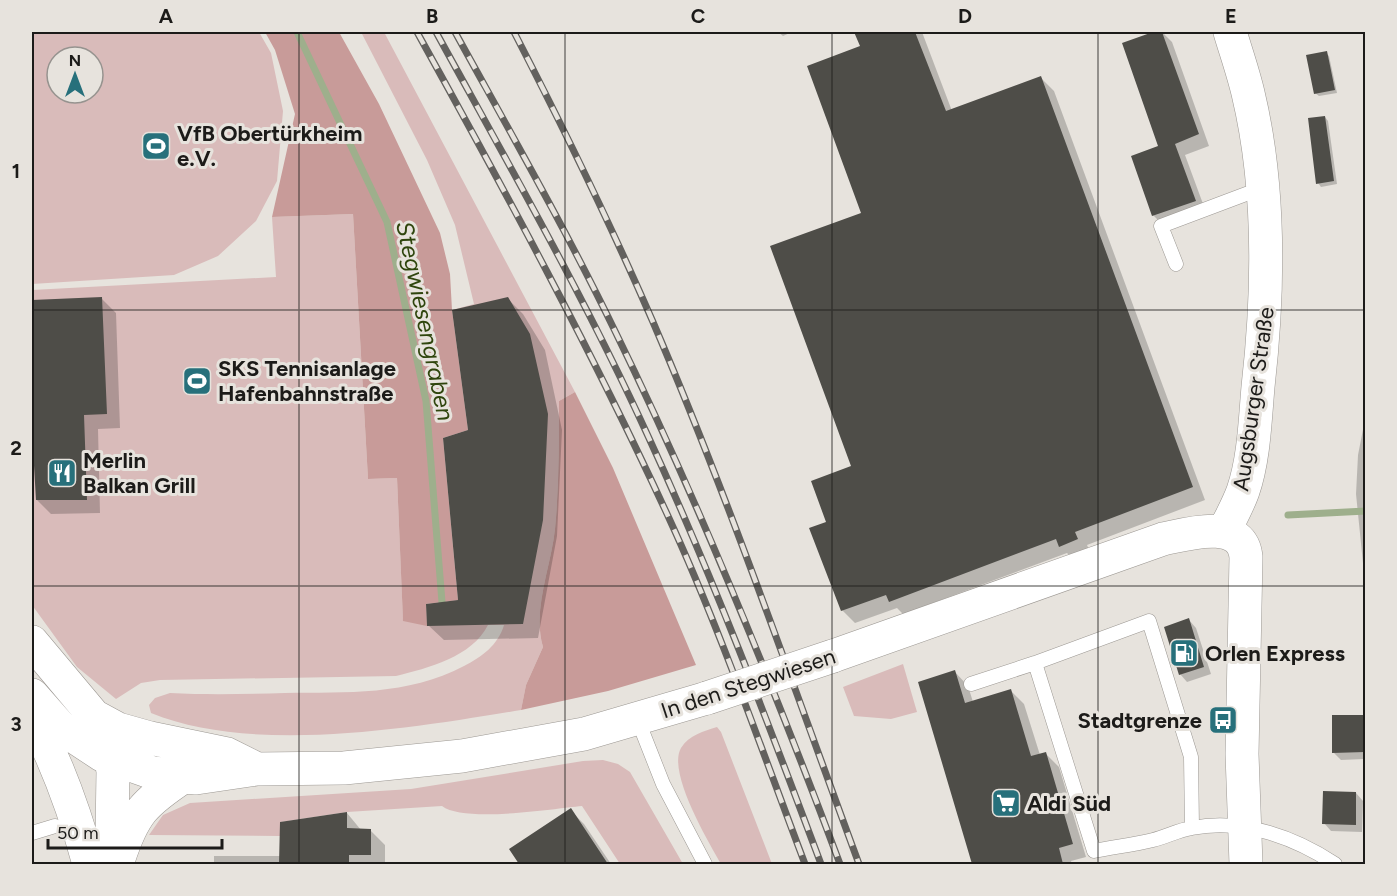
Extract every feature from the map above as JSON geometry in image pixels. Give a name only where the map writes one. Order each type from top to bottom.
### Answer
[{"type":"main road","name":"Augsburger Straße","points":[[1224,532],[1245,485],[1261,364],[1267,289],[1266,224],[1262,188],[1248,93],[1230,32]]},
{"type":"main road","name":"In den Stegwiesen","points":[[101,742],[142,770],[183,777],[220,776],[257,769],[344,768],[462,756],[584,734],[707,698],[832,657],[1163,539],[1210,530],[1224,532]]},
{"type":"main road","points":[[1224,532],[1240,543],[1246,557],[1242,722],[1246,864]]},
{"type":"main road","points":[[32,642],[101,742],[117,864]]},
{"type":"main road","points":[[32,695],[61,728],[101,742]]},
{"type":"main road","points":[[32,715],[51,754],[64,816],[89,864]]},
{"type":"main road","name":"In den Stegwiesen","points":[[101,742],[150,738],[221,752],[257,769]]},
{"type":"main road","points":[[64,816],[81,769],[101,742]]},
{"type":"main road","points":[[117,864],[135,817],[151,800],[183,777]]},
{"type":"lane","points":[[1176,264],[1161,226],[1262,188]]},
{"type":"lane","points":[[970,684],[1149,621],[1191,757],[1192,827]]},
{"type":"lane","points":[[1035,663],[1094,851],[1153,840],[1192,827],[1244,827],[1269,832],[1307,847],[1335,864]]},
{"type":"lane","points":[[637,718],[663,784],[705,864]]},
{"type":"lane","points":[[32,833],[64,816]]},
{"type":"shaded area","name":"VfB Obertürkheim e.V.","points":[[32,32],[259,32],[271,53],[283,111],[277,181],[256,221],[218,256],[174,275],[32,284]]},
{"type":"shaded area","points":[[265,32],[339,32],[379,104],[440,233],[450,274],[452,310],[468,430],[443,438],[458,600],[426,604],[427,626],[403,621],[397,478],[368,479],[353,214],[272,217],[295,114],[275,50]]},
{"type":"shaded area","points":[[361,32],[384,32],[575,392],[559,401],[555,529],[543,588],[540,618],[543,647],[526,685],[521,710],[432,724],[334,734],[237,733],[192,726],[151,713],[149,705],[155,698],[170,693],[354,692],[421,683],[442,676],[477,659],[498,639],[504,625],[488,625],[471,645],[448,660],[396,676],[160,680],[141,683],[116,699],[77,667],[32,605],[32,290],[276,277],[272,217],[353,214],[368,479],[397,478],[403,620],[426,604],[458,599],[443,438],[468,430],[452,310],[474,304],[455,225],[427,160]]},
{"type":"shaded area","points":[[575,392],[613,468],[696,665],[608,691],[521,710],[526,685],[543,647],[540,618],[543,588],[555,529],[559,401]]},
{"type":"shaded area","points":[[903,664],[917,712],[891,719],[854,716],[843,687]]},
{"type":"shaded area","points":[[717,727],[721,732],[772,864],[721,864],[707,840],[684,789],[678,759],[681,748],[692,737]]},
{"type":"shaded area","points":[[603,760],[618,764],[630,772],[683,864],[620,864],[582,806],[509,814],[469,814],[442,806],[347,812],[281,822],[280,836],[149,835],[163,815],[190,803],[411,789],[583,761]]},
{"type":"building","points":[[854,32],[915,32],[946,111],[1041,76],[1193,487],[1075,532],[1078,539],[1059,547],[1056,539],[889,602],[886,595],[841,611],[809,528],[826,522],[811,481],[851,466],[770,246],[861,213],[807,66],[860,46]]},
{"type":"building","points":[[1153,32],[1162,32],[1199,134],[1175,144],[1196,201],[1152,216],[1131,156],[1158,146],[1122,43]]},
{"type":"building","points":[[1327,51],[1335,90],[1314,94],[1306,55]]},
{"type":"building","points":[[1325,116],[1334,181],[1316,184],[1308,118]]},
{"type":"building","points":[[102,297],[107,414],[84,415],[87,500],[36,500],[32,431],[32,300]]},
{"type":"building","points":[[508,297],[530,334],[548,414],[543,520],[523,624],[427,626],[426,604],[458,600],[443,438],[468,430],[452,310]]},
{"type":"building","points":[[1189,618],[1204,667],[1179,675],[1164,627]]},
{"type":"building","points":[[955,670],[965,703],[1011,689],[1031,756],[1046,752],[1073,844],[1059,848],[1063,864],[972,864],[918,682]]},
{"type":"building","points":[[1332,715],[1365,715],[1365,752],[1332,753]]},
{"type":"building","points":[[1323,791],[1356,792],[1356,825],[1322,824]]},
{"type":"building","points":[[571,808],[608,864],[519,864],[509,849]]},
{"type":"building","points":[[347,812],[347,828],[371,829],[371,855],[349,855],[349,864],[279,864],[280,822]]},
{"type":"waterway","name":"Stegwiesengraben","points":[[297,32],[387,222],[426,401],[442,602]]},
{"type":"waterway","points":[[1288,515],[1366,511]]},
{"type":"railway","points":[[417,32],[547,272],[668,516],[723,645],[805,864]]},
{"type":"railway","points":[[436,32],[519,182],[624,384],[717,595],[821,864]]},
{"type":"railway","points":[[455,32],[576,254],[676,460],[788,728],[840,864]]},
{"type":"railway","points":[[514,32],[603,212],[681,389],[759,592],[859,864]]},
{"type":"place","name":"VfB Obertürkheim e.V.","points":[[156,146]]},
{"type":"place","name":"SKS Tennisanlage Hafenbahnstraße","points":[[197,381]]},
{"type":"place","name":"Merlin Balkan Grill","points":[[62,473]]},
{"type":"place","name":"Orlen Express","points":[[1184,653]]},
{"type":"place","name":"Stadtgrenze","points":[[1223,720]]},
{"type":"place","name":"Aldi Süd","points":[[1006,803]]}]
